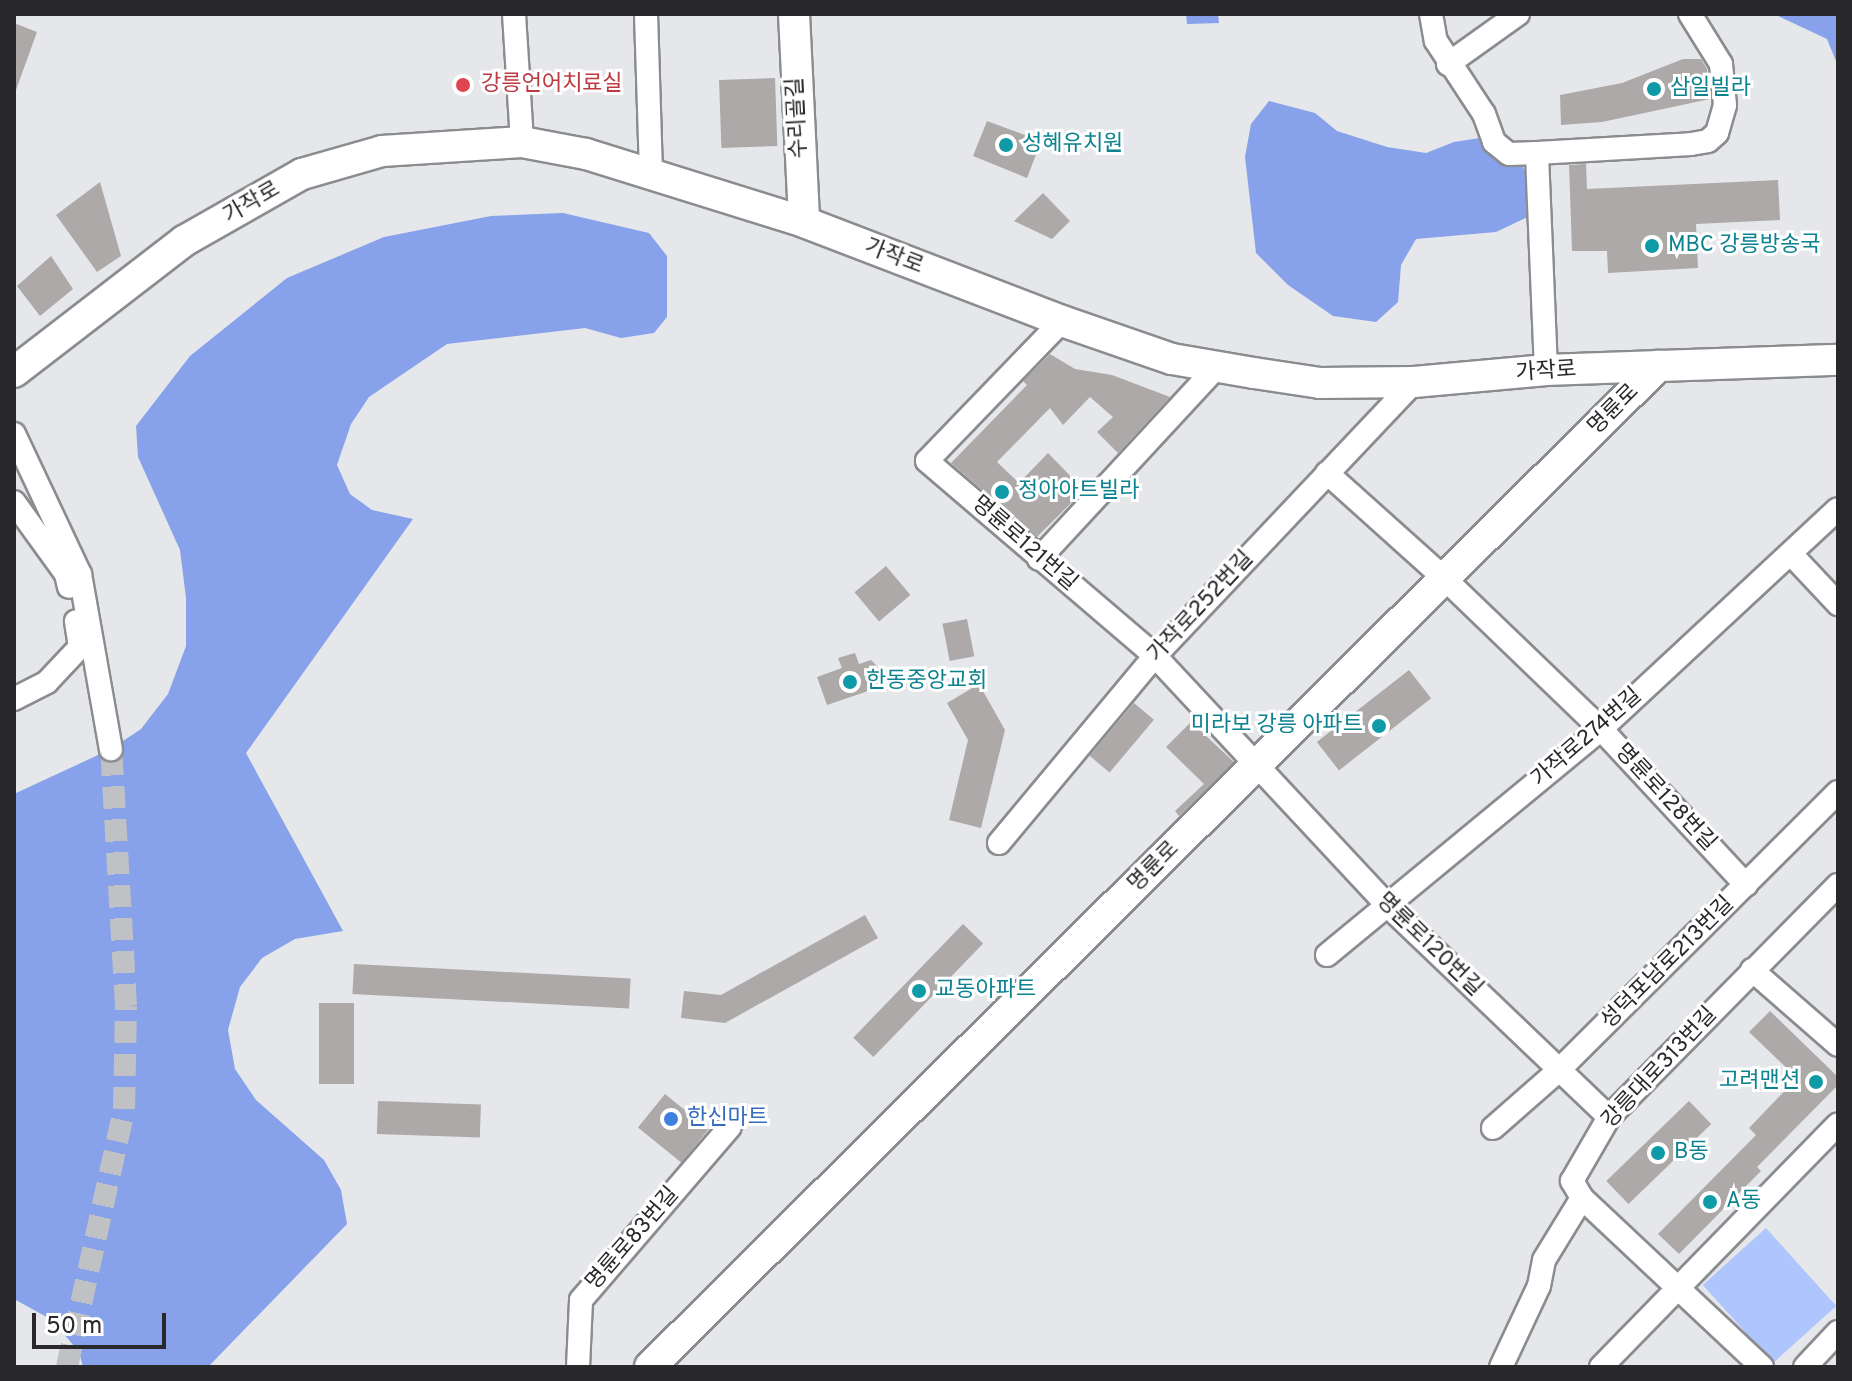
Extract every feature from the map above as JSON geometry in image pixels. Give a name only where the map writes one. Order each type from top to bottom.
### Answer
[{"type":"street","points":[[514,14],[522,142]]},
{"type":"street","points":[[646,14],[651,173]]},
{"type":"street","name":"수리골길","points":[[794,14],[804,222]]},
{"type":"street","points":[[1431,14],[1436,41],[1448,64],[1484,114],[1500,150],[1509,154],[1708,141],[1717,133],[1725,105],[1721,64],[1690,14]]},
{"type":"street","points":[[1448,64],[1518,14]]},
{"type":"street","name":"가작로","points":[[14,372],[184,241],[302,174],[382,151],[522,142],[586,154],[804,222],[1062,321],[1172,359],[1217,367],[1320,383],[1414,382],[1546,370],[1838,360]]},
{"type":"street","points":[[1537,153],[1546,370]]},
{"type":"street","name":"명륜로121번길","points":[[1062,321],[927,461],[1155,656],[1255,766]]},
{"type":"street","name":"명륜로","points":[[650,1367],[1658,366]]},
{"type":"street","points":[[1039,559],[1217,367]]},
{"type":"street","name":"가작로252번길","points":[[999,843],[1155,656],[1414,382]]},
{"type":"street","points":[[14,434],[80,574],[111,749]]},
{"type":"street","name":"명륜로128번길","points":[[1327,473],[1444,578],[1601,729],[1746,885]]},
{"type":"street","points":[[14,502],[66,574],[80,647],[47,682],[14,699]]},
{"type":"street","name":"가작로274번길","points":[[1327,955],[1601,729],[1838,509]]},
{"type":"street","points":[[1791,554],[1838,604]]},
{"type":"street","name":"명륜로120번길","points":[[1255,766],[1387,905],[1609,1117]]},
{"type":"street","name":"성덕포남로213번길","points":[[1493,1128],[1559,1070],[1838,792]]},
{"type":"street","name":"강릉대로313번길","points":[[1582,1198],[1572,1181],[1609,1117],[1838,885]]},
{"type":"street","points":[[1752,970],[1838,1045]]},
{"type":"street","points":[[1601,1367],[1838,1124]]},
{"type":"street","name":"명륜로83번길","points":[[578,1367],[581,1300],[730,1127]]},
{"type":"street","points":[[1501,1367],[1539,1286],[1544,1260],[1582,1198],[1762,1367]]},
{"type":"street","points":[[1805,1367],[1838,1332]]},
{"type":"shaded area","points":[[1186,14],[1218,14],[1219,23],[1187,24]]},
{"type":"shaded area","points":[[1774,14],[1838,14],[1838,66],[1827,39]]},
{"type":"shaded area","points":[[1269,101],[1315,113],[1337,131],[1387,147],[1426,153],[1454,142],[1499,135],[1518,156],[1533,190],[1532,215],[1496,232],[1416,239],[1401,265],[1398,302],[1376,322],[1333,316],[1288,285],[1256,253],[1245,157],[1251,124]]},
{"type":"shaded area","points":[[563,213],[649,233],[667,256],[667,317],[654,333],[621,338],[585,328],[447,344],[369,397],[351,424],[337,465],[350,494],[372,510],[413,519],[246,753],[343,931],[295,939],[262,958],[240,987],[228,1030],[235,1069],[256,1100],[324,1160],[341,1190],[347,1224],[208,1367],[83,1367],[79,1352],[52,1320],[14,1299],[14,794],[111,749],[141,729],[168,694],[186,646],[186,598],[180,550],[138,457],[136,426],[190,356],[287,278],[384,237],[491,216]]},
{"type":"shaded area","points":[[1766,1228],[1836,1306],[1773,1363],[1703,1285]]},
{"type":"building","points":[[14,23],[37,32],[16,90],[14,89]]},
{"type":"building","name":"삼일빌라","points":[[1683,59],[1701,59],[1707,69],[1710,99],[1602,122],[1561,125],[1560,95],[1622,83]]},
{"type":"building","points":[[775,78],[777,146],[721,148],[719,80]]},
{"type":"building","name":"성혜유치원","points":[[987,121],[1033,138],[1037,152],[1027,178],[973,156]]},
{"type":"building","name":"MBC 강릉방송국","points":[[1586,164],[1587,189],[1778,180],[1780,220],[1696,224],[1698,268],[1608,273],[1607,251],[1572,251],[1569,165]]},
{"type":"building","points":[[100,182],[121,256],[97,272],[56,215]]},
{"type":"building","points":[[1043,193],[1070,221],[1052,239],[1014,221]]},
{"type":"building","points":[[51,256],[73,289],[40,316],[17,286]]},
{"type":"building","points":[[1050,354],[1075,369],[1112,375],[1170,397],[1118,453],[1097,432],[1113,417],[1090,397],[1063,425],[1050,408],[997,462],[1019,483],[1048,453],[1084,490],[1037,537],[951,463],[1027,385],[1023,381]]},
{"type":"building","points":[[886,566],[910,595],[879,621],[855,592]]},
{"type":"building","points":[[967,619],[974,656],[950,661],[942,624]]},
{"type":"building","name":"한동중앙교회","points":[[855,653],[859,664],[871,660],[883,672],[880,687],[827,705],[817,677],[842,668],[838,658]]},
{"type":"building","name":"미라보 강릉 아파트","points":[[1409,670],[1431,698],[1339,770],[1317,742]]},
{"type":"building","points":[[979,684],[1005,730],[981,828],[949,820],[968,740],[947,703]]},
{"type":"building","points":[[1134,703],[1154,720],[1110,773],[1090,756]]},
{"type":"building","points":[[1191,722],[1234,762],[1179,816],[1175,811],[1204,784],[1166,747]]},
{"type":"building","points":[[865,915],[878,938],[725,1023],[681,1018],[684,991],[721,995]]},
{"type":"building","name":"교동아파트","points":[[963,924],[983,943],[873,1057],[853,1038]]},
{"type":"building","points":[[354,964],[631,978],[629,1008],[352,994]]},
{"type":"building","points":[[319,1003],[354,1003],[354,1084],[319,1084]]},
{"type":"building","points":[[1770,1011],[1838,1077],[1838,1085],[1757,1167],[1761,1171],[1679,1254],[1658,1234],[1756,1135],[1749,1128],[1797,1078],[1749,1032]]},
{"type":"building","points":[[665,1094],[709,1129],[681,1163],[638,1127]]},
{"type":"building","points":[[378,1101],[481,1105],[480,1138],[377,1134]]},
{"type":"building","name":"B동","points":[[1689,1101],[1711,1124],[1629,1204],[1606,1181]]},
{"type":"tunnel","points":[[67,1367],[124,1109],[126,1006],[111,749]]},
{"type":"place","name":"강릉언어치료실","points":[[463,85]]},
{"type":"place","name":"삼일빌라","points":[[1654,89]]},
{"type":"place","name":"성혜유치원","points":[[1006,145]]},
{"type":"place","name":"MBC 강릉방송국","points":[[1652,246]]},
{"type":"place","name":"정아아트빌라","points":[[1002,492]]},
{"type":"place","name":"한동중앙교회","points":[[850,682]]},
{"type":"place","name":"미라보 강릉 아파트","points":[[1379,726]]},
{"type":"place","name":"교동아파트","points":[[919,991]]},
{"type":"place","name":"고려맨션","points":[[1816,1082]]},
{"type":"place","name":"한신마트","points":[[671,1119]]},
{"type":"place","name":"B동","points":[[1658,1153]]},
{"type":"place","name":"A동","points":[[1710,1202]]}]
